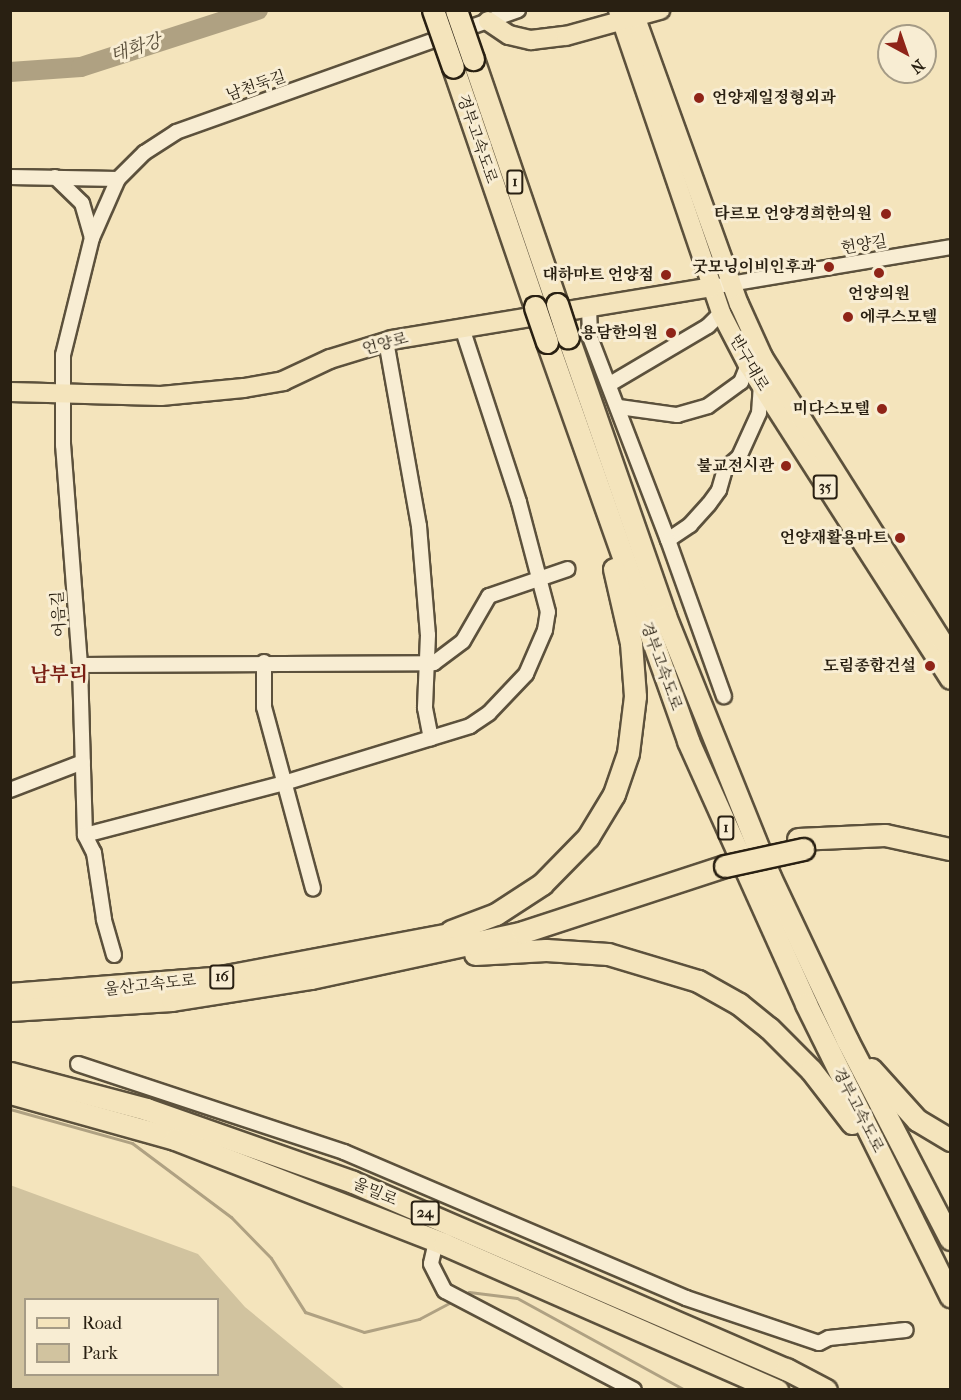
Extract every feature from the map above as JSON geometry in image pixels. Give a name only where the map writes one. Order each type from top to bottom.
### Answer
[{"type":"highway","name":"경부고속도로","points":[[433,10],[593,476],[688,741],[749,883],[853,1104],[910,1210],[951,1296]]},
{"type":"highway","name":"경부고속도로","points":[[456,10],[568,337],[691,683],[770,877],[836,1018],[951,1239]]},
{"type":"highway","points":[[431,938],[496,914],[551,876],[595,826],[621,774],[634,718],[633,664],[593,476]]},
{"type":"highway","points":[[431,938],[546,913],[723,860],[801,844],[885,835],[951,849]]},
{"type":"highway","points":[[801,844],[888,848],[951,862]]},
{"type":"highway","points":[[376,964],[533,929],[723,860]]},
{"type":"highway","name":"울산고속도로","points":[[10,994],[215,978],[431,938]]},
{"type":"highway","points":[[376,964],[504,951],[567,950],[629,958],[698,981],[754,1015],[797,1055],[862,1136],[910,1210]]},
{"type":"highway","name":"울산고속도로","points":[[10,1010],[214,995],[376,964]]},
{"type":"highway","points":[[836,1018],[895,1098],[925,1126],[951,1140]]},
{"type":"highway","name":"울밀로","points":[[10,1073],[146,1109],[353,1182],[786,1369],[826,1389]]},
{"type":"highway","name":"울밀로","points":[[10,1093],[175,1139],[444,1244],[777,1389]]},
{"type":"highway","points":[[786,1369],[842,1389]]},
{"type":"main road","points":[[489,21],[509,35],[531,40],[627,15],[660,10]]},
{"type":"main road","name":"반구대로","points":[[627,15],[732,284],[763,357],[951,653]]},
{"type":"main road","name":"반구대로","points":[[627,15],[721,313],[760,385],[951,680]]},
{"type":"main road","name":"언양로","points":[[10,392],[61,391],[161,396],[244,388],[283,381],[330,359],[386,342],[712,287]]},
{"type":"street","name":"남천둑길","points":[[118,179],[144,153],[177,132],[518,10]]},
{"type":"street","points":[[10,177],[118,179],[92,238],[63,355],[61,391]]},
{"type":"street","points":[[55,177],[81,203],[92,238]]},
{"type":"street","name":"헌양길","points":[[712,287],[951,247]]},
{"type":"street","points":[[590,307],[588,329],[619,407],[724,696]]},
{"type":"street","points":[[610,384],[708,326],[721,313]]},
{"type":"street","points":[[85,835],[284,783],[470,726],[489,713],[525,674],[545,630],[548,612],[542,579],[462,328]]},
{"type":"street","points":[[386,342],[419,526],[427,664],[425,708],[431,738]]},
{"type":"street","points":[[619,407],[677,415],[708,406],[741,382],[748,365]]},
{"type":"street","points":[[668,540],[690,525],[709,504],[719,490],[725,469],[740,457],[759,413],[760,385]]},
{"type":"street","name":"어음길","points":[[61,391],[80,665],[85,835],[94,853],[104,919],[114,955]]},
{"type":"street","points":[[80,665],[264,662],[434,663],[463,641],[489,596],[568,569]]},
{"type":"street","points":[[264,662],[264,707],[313,888]]},
{"type":"street","points":[[10,790],[83,762]]},
{"type":"street","points":[[78,1064],[344,1152],[455,1205],[686,1298],[819,1343],[829,1338],[906,1330]]},
{"type":"street","points":[[435,1246],[431,1263],[450,1294],[634,1389]]},
{"type":"green space","points":[[10,1185],[198,1254],[245,1307],[345,1389],[11,1389]]},
{"type":"waterway","name":"태화강","points":[[10,72],[81,67],[258,10]]},
{"type":"waterway","points":[[10,1109],[132,1143],[231,1217],[271,1258],[305,1312],[364,1332],[419,1319],[454,1300]]},
{"type":"waterway","points":[[462,1296],[469,1292],[517,1298],[685,1390]]},
{"type":"place","name":"언양제일정형외과","points":[[699,98]]},
{"type":"place","name":"타르모 언양경희한의원","points":[[886,214]]},
{"type":"place","name":"굿모닝이비인후과","points":[[829,267]]},
{"type":"place","name":"언양의원","points":[[879,273]]},
{"type":"place","name":"대하마트 언양점","points":[[666,275]]},
{"type":"place","name":"에쿠스모텔","points":[[848,317]]},
{"type":"place","name":"용담한의원","points":[[671,333]]},
{"type":"place","name":"미다스모텔","points":[[882,409]]},
{"type":"place","name":"불교전시관","points":[[786,466]]},
{"type":"place","name":"언양재활용마트","points":[[900,538]]},
{"type":"place","name":"도림종합건설","points":[[930,666]]},
{"type":"district","name":"남부리","points":[[59,674]]}]
